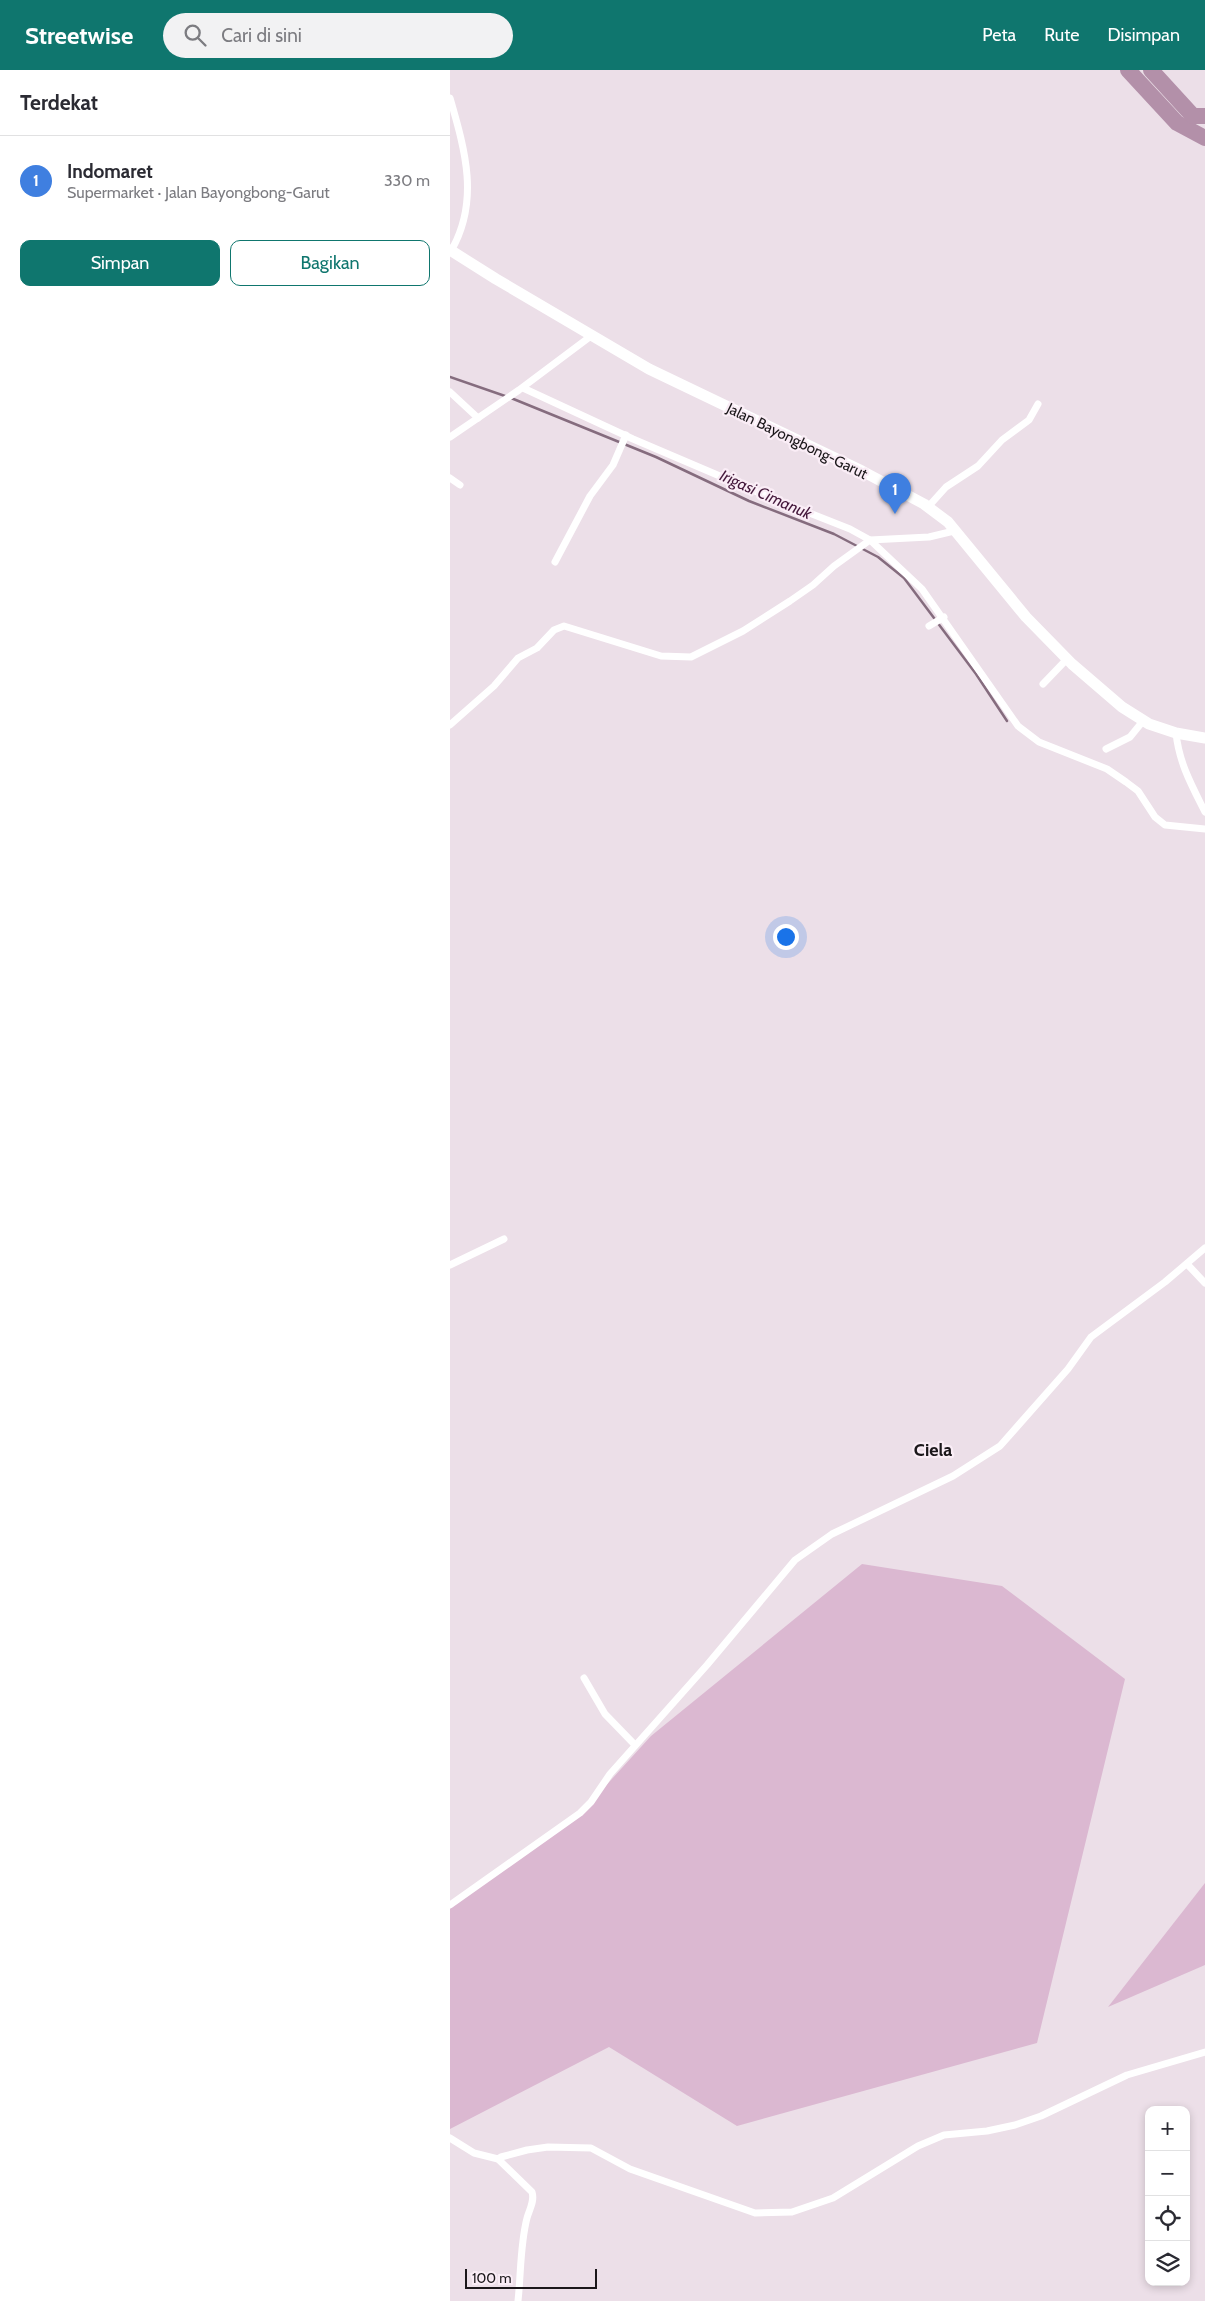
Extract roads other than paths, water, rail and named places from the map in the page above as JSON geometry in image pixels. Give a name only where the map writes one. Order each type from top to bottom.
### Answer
[{"type":"main road","name":"Jalan Bayongbong-Garut","points":[[450,250],[649,369],[862,471],[942,516],[1026,617],[1067,658],[1122,708],[1143,721],[1176,733],[1205,738]]},
{"type":"street","points":[[450,98],[463,151],[468,203],[466,218],[450,250]]},
{"type":"street","points":[[450,437],[521,389],[592,336]]},
{"type":"street","points":[[521,389],[625,439],[869,541],[922,589],[1018,726],[1039,742],[1107,769],[1138,791],[1155,817],[1165,824],[1205,829]]},
{"type":"street","points":[[450,392],[478,418]]},
{"type":"street","points":[[928,507],[946,487],[978,466],[1002,440],[1023,426],[1029,420],[1038,404]]},
{"type":"street","points":[[555,562],[590,496],[613,465],[625,439]]},
{"type":"street","points":[[450,478],[460,485]]},
{"type":"street","points":[[450,725],[494,686],[518,658],[537,648],[559,627],[564,626],[660,656],[691,657],[743,631],[782,606],[813,585],[869,541],[929,537],[954,532]]},
{"type":"street","points":[[931,625],[942,618]]},
{"type":"street","points":[[1042,684],[1067,658]]},
{"type":"street","points":[[1106,749],[1130,737],[1143,721]]},
{"type":"street","points":[[1176,733],[1177,751],[1184,771],[1204,811]]},
{"type":"street","points":[[450,1265],[504,1239]]},
{"type":"street","points":[[450,1906],[580,1813],[591,1802],[610,1774],[707,1665],[795,1560],[832,1534],[953,1476],[987,1456],[1000,1446],[1068,1369],[1091,1337],[1187,1264],[1205,1248]]},
{"type":"street","points":[[1187,1264],[1205,1283]]},
{"type":"street","points":[[584,1678],[605,1714],[635,1745]]},
{"type":"street","points":[[498,2159],[527,2150],[548,2147],[591,2148],[630,2169],[756,2214],[792,2212],[833,2198],[918,2146],[944,2135],[987,2131],[1015,2125],[1041,2116],[1126,2075],[1205,2052]]},
{"type":"street","points":[[450,2138],[474,2153],[498,2159],[529,2187],[534,2196],[526,2219],[518,2301]]},
{"type":"waterway","points":[[1128,70],[1177,123],[1205,138]]},
{"type":"waterway","points":[[1151,70],[1193,116],[1205,116]]},
{"type":"waterway","name":"Irigasi Cimanuk","points":[[450,377],[505,396]]},
{"type":"waterway","name":"Irigasi Cimanuk","points":[[511,398],[656,457],[749,501],[834,534],[878,557],[904,578],[976,674],[1007,721]]},
{"type":"place","name":"Indomaret","points":[[895,514]]},
{"type":"district","name":"Ciela","points":[[933,1450]]}]
